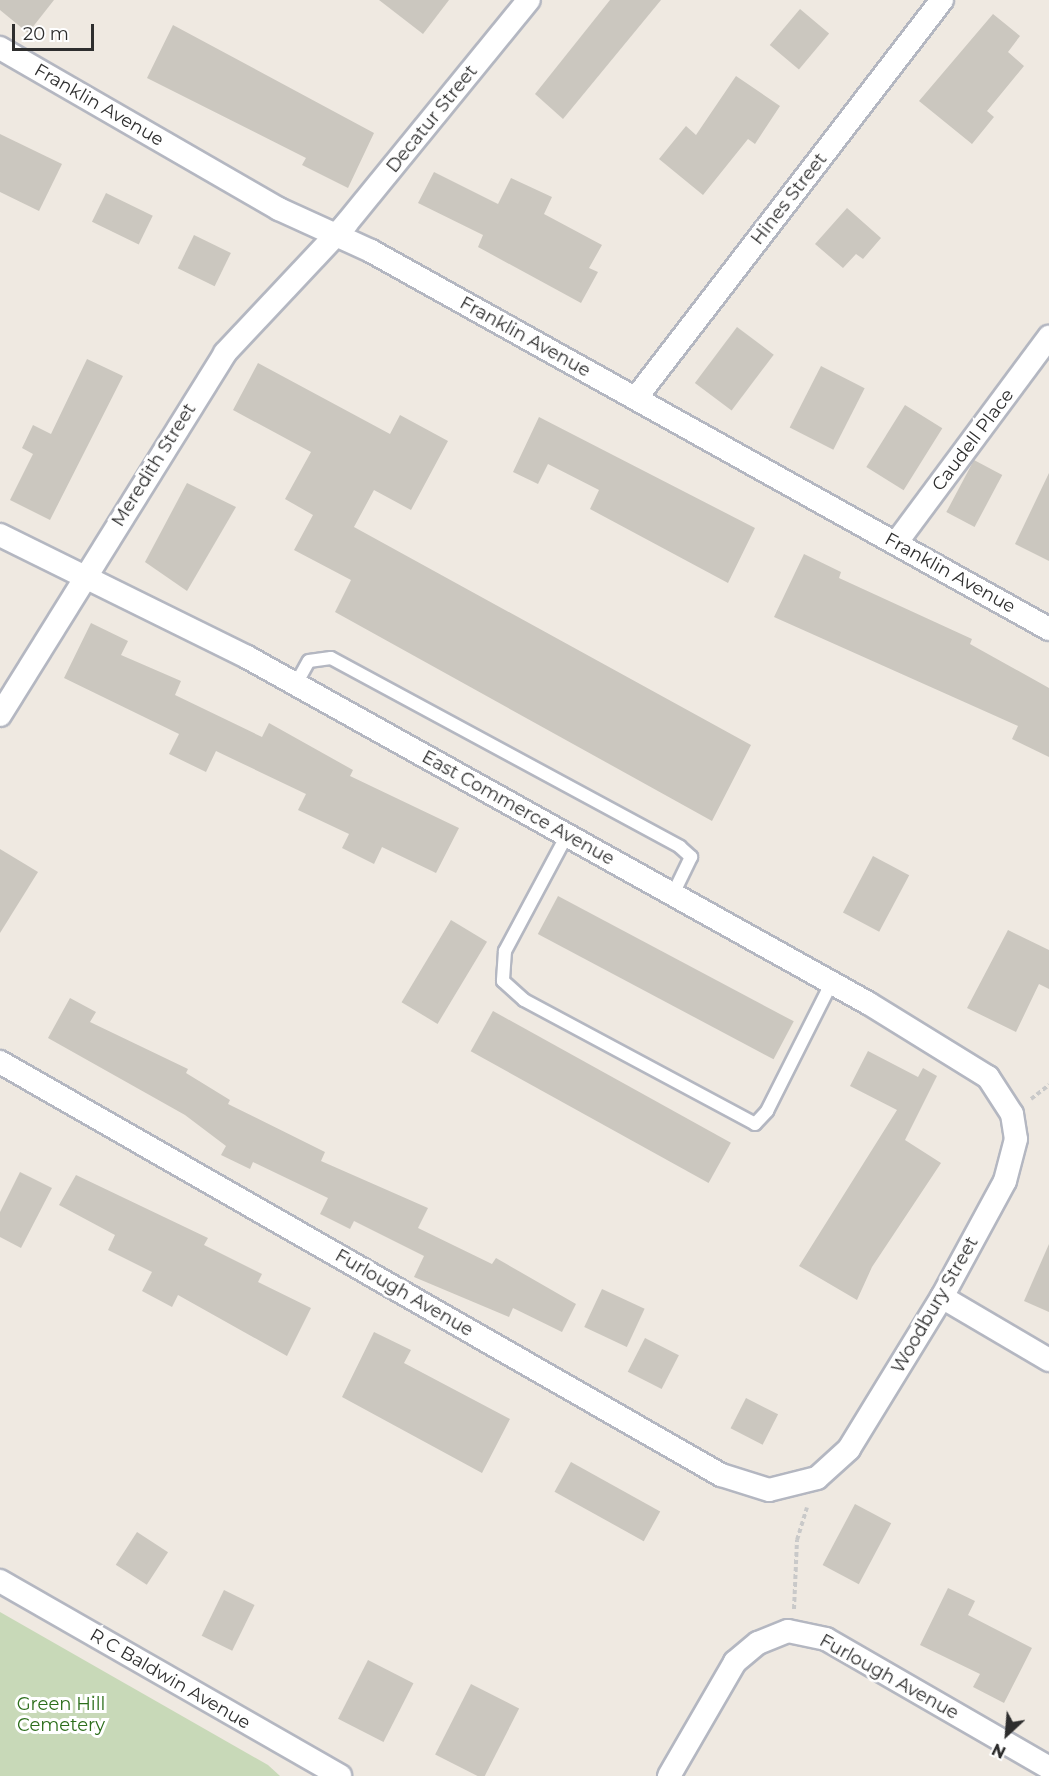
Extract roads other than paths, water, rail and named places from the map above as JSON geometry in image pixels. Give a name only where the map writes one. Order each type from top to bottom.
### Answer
[{"type":"street","name":"Decatur Street","points":[[333,233],[346,225],[529,0]]},
{"type":"street","name":"Hines Street","points":[[636,398],[942,0]]},
{"type":"street","name":"Franklin Avenue","points":[[0,48],[279,209],[333,233],[636,398],[1049,629]]},
{"type":"street","name":"Meredith Street","points":[[0,715],[225,352],[333,233]]},
{"type":"street","name":"Caudell Place","points":[[896,543],[1049,337]]},
{"type":"street","name":"East Commerce Avenue","points":[[0,535],[85,575],[296,684],[832,982],[988,1077],[1012,1114]]},
{"type":"street","name":"Furlough Avenue","points":[[0,1062],[721,1475],[769,1490],[817,1478]]},
{"type":"street","name":"Woodbury Street","points":[[817,1478],[849,1449],[942,1297],[1014,1156],[1012,1114]]},
{"type":"street","points":[[942,1297],[1049,1360]]},
{"type":"street","name":"R C Baldwin Avenue","points":[[0,1581],[333,1774]]},
{"type":"street","name":"Furlough Avenue","points":[[669,1776],[735,1662],[758,1643],[788,1631],[826,1639],[1049,1768]]},
{"type":"lane","points":[[296,684],[309,661],[331,658],[680,847],[691,857],[673,894]]},
{"type":"lane","points":[[567,835],[504,951],[503,981],[534,1005],[755,1124],[767,1111],[832,982]]},
{"type":"park label","name":"Green Hill Cemetery","points":[[61,1715]]}]
